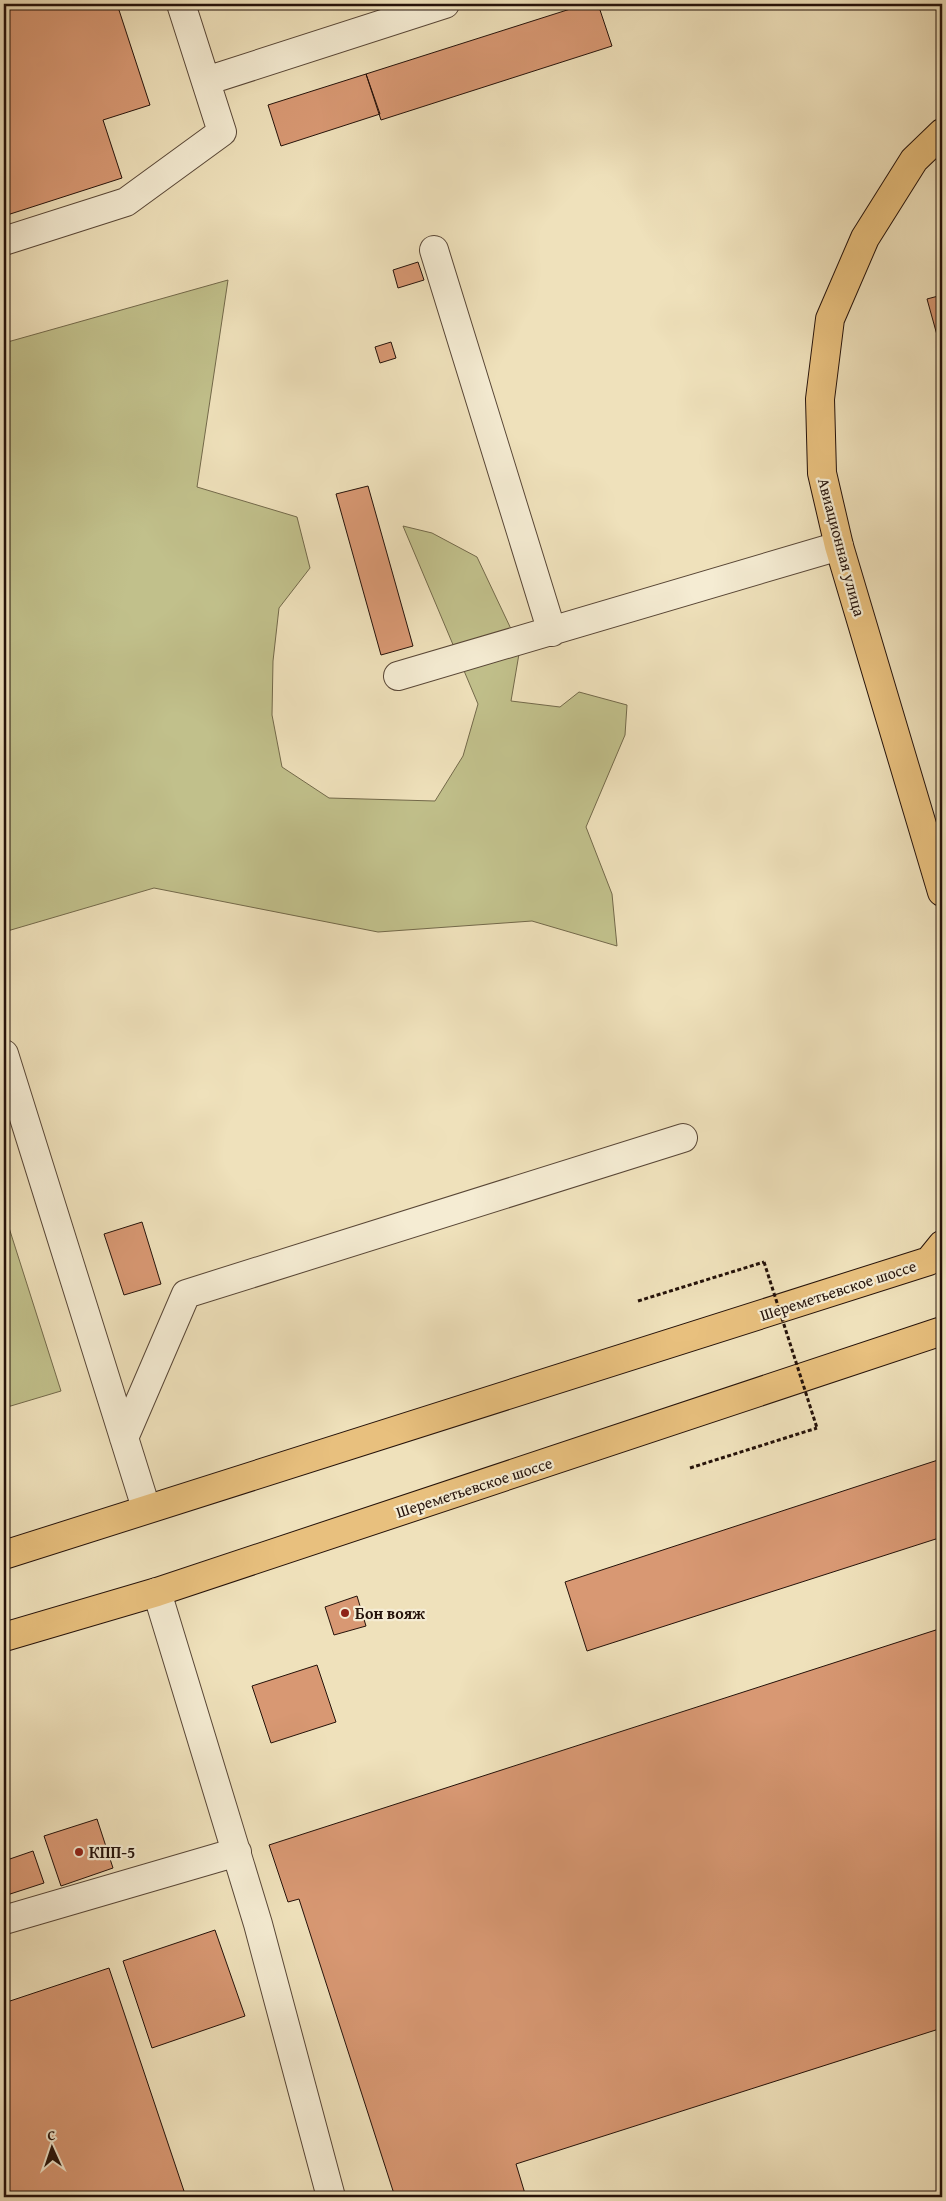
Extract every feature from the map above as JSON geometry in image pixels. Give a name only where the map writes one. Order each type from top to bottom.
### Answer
[{"type":"main road","name":"Авиационная улица","points":[[942,133],[914,160],[865,238],[830,319],[820,399],[822,464],[839,546],[942,892]]},
{"type":"main road","name":"Шереметьевское шоссе","points":[[4,1555],[936,1253]]},
{"type":"main road","name":"Шереметьевское шоссе","points":[[4,1637],[157,1592],[942,1331]]},
{"type":"lane","points":[[4,242],[126,202],[222,132],[181,4]]},
{"type":"lane","points":[[206,82],[445,4]]},
{"type":"lane","points":[[434,250],[552,632]]},
{"type":"lane","points":[[398,676],[839,546]]},
{"type":"lane","points":[[4,1054],[146,1508]]},
{"type":"lane","points":[[124,1438],[186,1294],[683,1138]]},
{"type":"lane","points":[[157,1592],[237,1852],[331,2197]]},
{"type":"lane","points":[[4,1920],[237,1852]]},
{"type":"path","points":[[638,1301],[764,1262],[817,1428],[690,1468]]},
{"type":"shaded area","points":[[228,280],[197,487],[297,517],[310,568],[279,608],[273,661],[272,715],[282,767],[329,798],[435,801],[463,756],[478,704],[403,526],[432,533],[477,557],[520,648],[511,701],[560,707],[579,692],[627,705],[625,735],[586,827],[612,894],[617,946],[532,921],[378,932],[154,888],[4,932],[4,343]]},
{"type":"shaded area","points":[[4,1212],[61,1391],[4,1408]]},
{"type":"building","points":[[4,4],[117,4],[150,105],[103,120],[122,178],[4,216]]},
{"type":"building","points":[[586,4],[598,4],[612,46],[381,120],[366,74]]},
{"type":"building","points":[[366,74],[380,114],[281,146],[268,105]]},
{"type":"building","points":[[418,262],[424,280],[398,288],[393,270]]},
{"type":"building","points":[[942,295],[942,353],[927,299]]},
{"type":"building","points":[[391,342],[396,358],[380,363],[375,347]]},
{"type":"building","points":[[368,486],[413,646],[381,655],[336,494]]},
{"type":"building","points":[[142,1222],[161,1284],[124,1295],[104,1234]]},
{"type":"building","points":[[941,1459],[942,1537],[587,1651],[565,1582]]},
{"type":"building","name":"Бон вояж","points":[[357,1596],[366,1626],[334,1635],[325,1607]]},
{"type":"building","points":[[942,1628],[942,2028],[516,2164],[526,2197],[395,2197],[299,1899],[288,1902],[269,1845]]},
{"type":"building","points":[[317,1665],[336,1722],[271,1743],[252,1686]]},
{"type":"building","name":"КПП-5","points":[[97,1819],[113,1868],[61,1886],[44,1836]]},
{"type":"building","points":[[33,1851],[44,1883],[4,1896],[4,1861]]},
{"type":"building","points":[[215,1930],[245,2016],[152,2048],[123,1961]]},
{"type":"building","points":[[109,1968],[186,2197],[4,2197],[4,2003]]},
{"type":"place","name":"Бон вояж","points":[[345,1613]]},
{"type":"place","name":"КПП-5","points":[[79,1852]]}]
